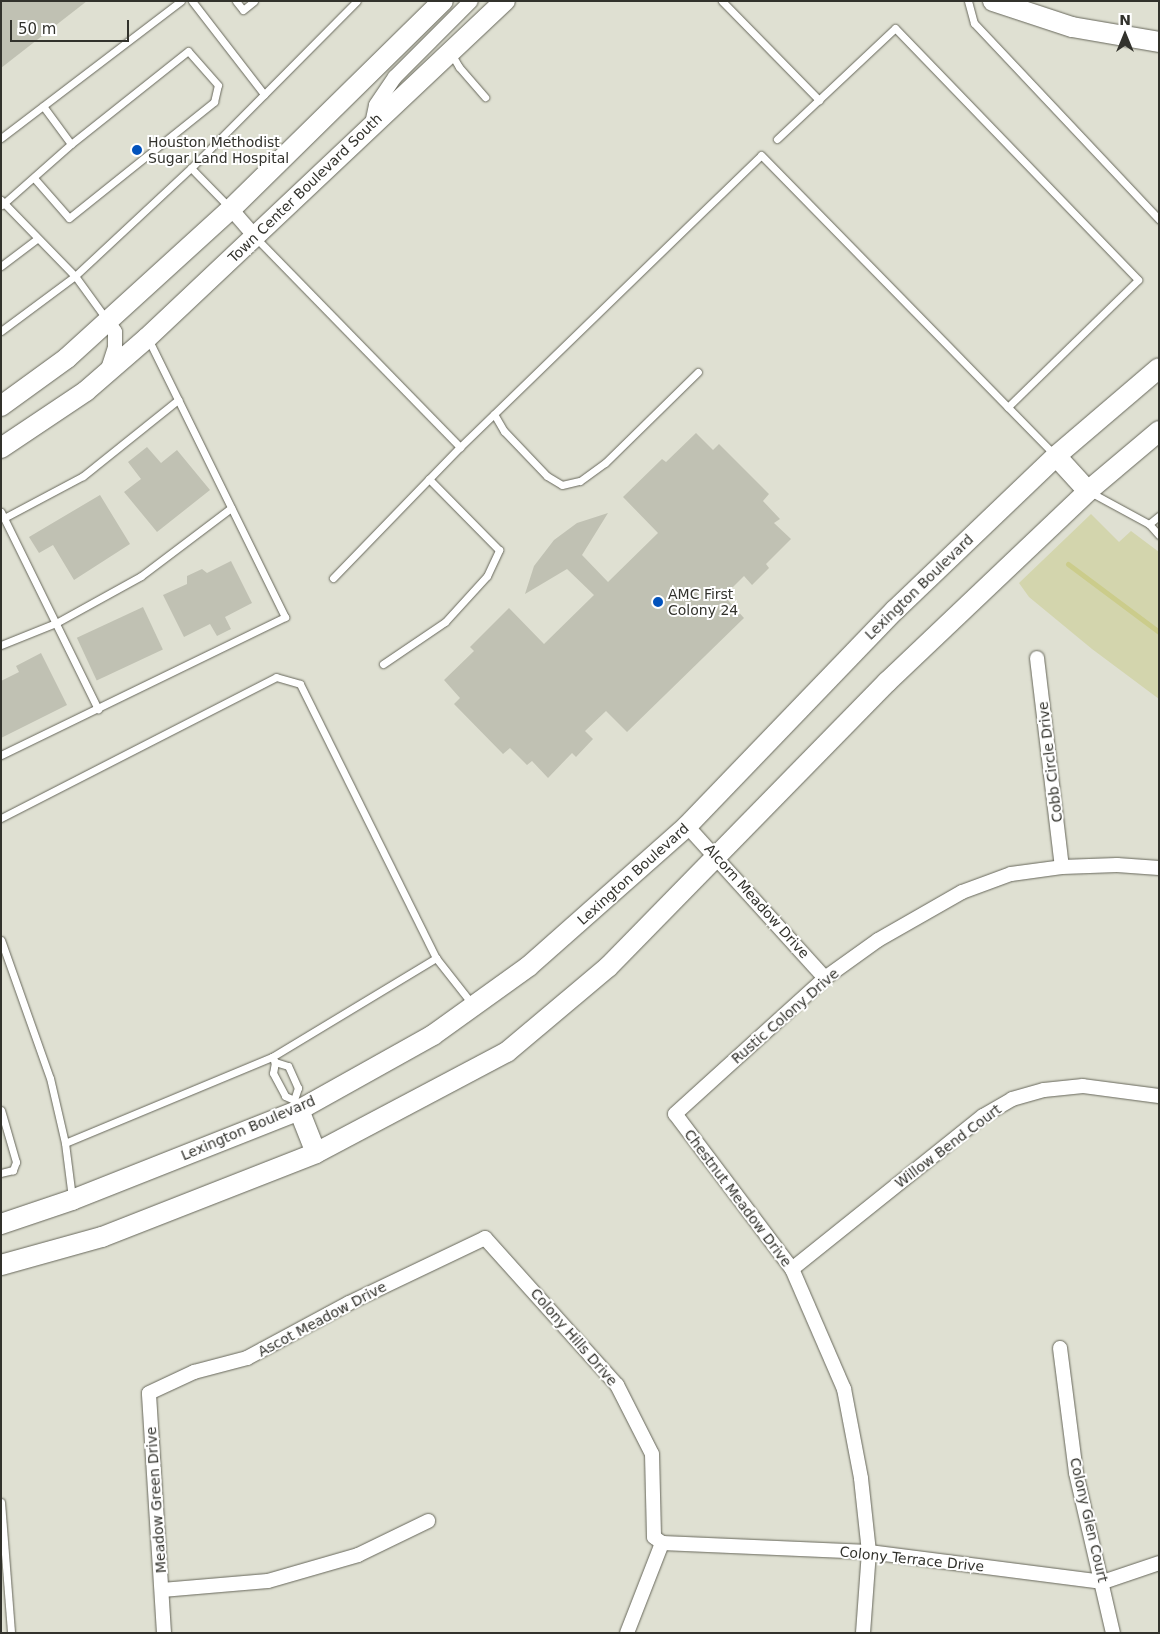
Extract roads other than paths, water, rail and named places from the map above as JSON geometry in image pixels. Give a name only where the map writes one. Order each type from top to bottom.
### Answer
[{"type":"main road","points":[[1,406],[67,358],[230,209],[443,1]]},
{"type":"main road","name":"Town Center Boulevard South","points":[[1,448],[106,375],[450,50],[505,1]]},
{"type":"main road","points":[[993,1],[1072,27],[1159,42]]},
{"type":"main road","name":"Lexington Boulevard","points":[[1,1224],[72,1200],[297,1105],[433,1035],[529,966],[687,826],[894,610],[1056,456],[1159,368]]},
{"type":"main road","points":[[1,1265],[102,1237],[316,1153],[507,1052],[608,967],[887,682],[1088,491],[1159,431]]},
{"type":"main road","points":[[1056,456],[1088,491]]},
{"type":"main road","points":[[297,1105],[316,1153]]},
{"type":"street","points":[[372,124],[376,105],[395,77],[470,1]]},
{"type":"street","points":[[230,209],[254,236]]},
{"type":"street","points":[[106,375],[115,348],[115,332],[107,320]]},
{"type":"street","name":"Cobb Circle Drive","points":[[1037,658],[1062,866]]},
{"type":"street","name":"Alcorn Meadow Drive","points":[[687,826],[718,856],[825,978]]},
{"type":"street","name":"Rustic Colony Drive","points":[[674,1114],[825,978],[878,940],[962,892],[1011,874],[1062,866],[1159,868]]},
{"type":"street","name":"Willow Bend Court","points":[[792,1269],[983,1116],[1012,1099],[1044,1090],[1083,1086],[1159,1096]]},
{"type":"street","name":"Chestnut Meadow Drive","points":[[674,1114],[792,1269],[844,1389],[861,1478],[869,1552],[863,1633]]},
{"type":"street","name":"Colony Hills Drive","points":[[468,1246],[485,1238],[617,1385],[652,1454],[654,1537],[662,1543]]},
{"type":"street","name":"Ascot Meadow Drive","points":[[173,1382],[194,1372],[247,1358],[349,1303],[468,1246]]},
{"type":"street","name":"Colony Glen Court","points":[[1060,1348],[1076,1473],[1104,1582],[1113,1633]]},
{"type":"street","name":"Meadow Green Drive","points":[[164,1633],[150,1393],[173,1382]]},
{"type":"street","points":[[162,1590],[268,1581],[358,1556],[428,1521]]},
{"type":"street","points":[[627,1633],[662,1543]]},
{"type":"street","name":"Colony Terrace Drive","points":[[662,1543],[869,1552],[1104,1582],[1159,1563]]},
{"type":"lane","points":[[1,138],[181,1]]},
{"type":"lane","points":[[192,1],[264,94]]},
{"type":"lane","points":[[236,1],[243,10],[254,1]]},
{"type":"lane","points":[[1,331],[75,276],[191,168],[357,1]]},
{"type":"lane","points":[[722,1],[819,100]]},
{"type":"lane","points":[[968,1],[974,23],[1159,219]]},
{"type":"lane","points":[[778,139],[895,28],[1138,280],[1008,408]]},
{"type":"lane","points":[[450,50],[459,67],[485,96]]},
{"type":"lane","points":[[34,178],[69,218],[214,102],[218,85],[188,51],[71,144],[34,178],[2,203],[75,276],[107,320]]},
{"type":"lane","points":[[43,106],[71,144]]},
{"type":"lane","points":[[333,578],[460,447],[761,156],[1056,456]]},
{"type":"lane","points":[[191,168],[230,209]]},
{"type":"lane","points":[[254,236],[460,447]]},
{"type":"lane","points":[[1,266],[38,238]]},
{"type":"lane","points":[[1,755],[286,617],[147,338]]},
{"type":"lane","points":[[494,414],[504,432],[547,476],[562,485],[580,481],[605,463],[698,372]]},
{"type":"lane","points":[[98,709],[2,515],[82,476],[178,400]]},
{"type":"lane","points":[[383,664],[445,622],[488,576],[499,550],[429,479]]},
{"type":"lane","points":[[1088,491],[1149,524],[1159,535]]},
{"type":"lane","points":[[1,645],[56,623],[141,576],[231,508]]},
{"type":"lane","points":[[1149,524],[1159,516]]},
{"type":"lane","points":[[1,818],[276,677],[300,684],[436,958],[474,1006]]},
{"type":"lane","points":[[1,940],[50,1078],[65,1143],[72,1200]]},
{"type":"lane","points":[[65,1143],[273,1059],[436,958]]},
{"type":"lane","points":[[273,1059],[288,1066],[298,1088],[297,1105]]},
{"type":"lane","points":[[273,1059],[273,1073],[284,1096],[297,1105]]},
{"type":"lane","points":[[1,1110],[16,1162],[13,1170],[1,1173]]},
{"type":"lane","points":[[1,1503],[11,1633]]},
{"type":"waterway","points":[[1068,564],[1159,632]]},
{"type":"place","name":"Houston Methodist Sugar Land Hospital","points":[[137,150]]},
{"type":"place","name":"AMC First Colony 24","points":[[658,602]]}]
